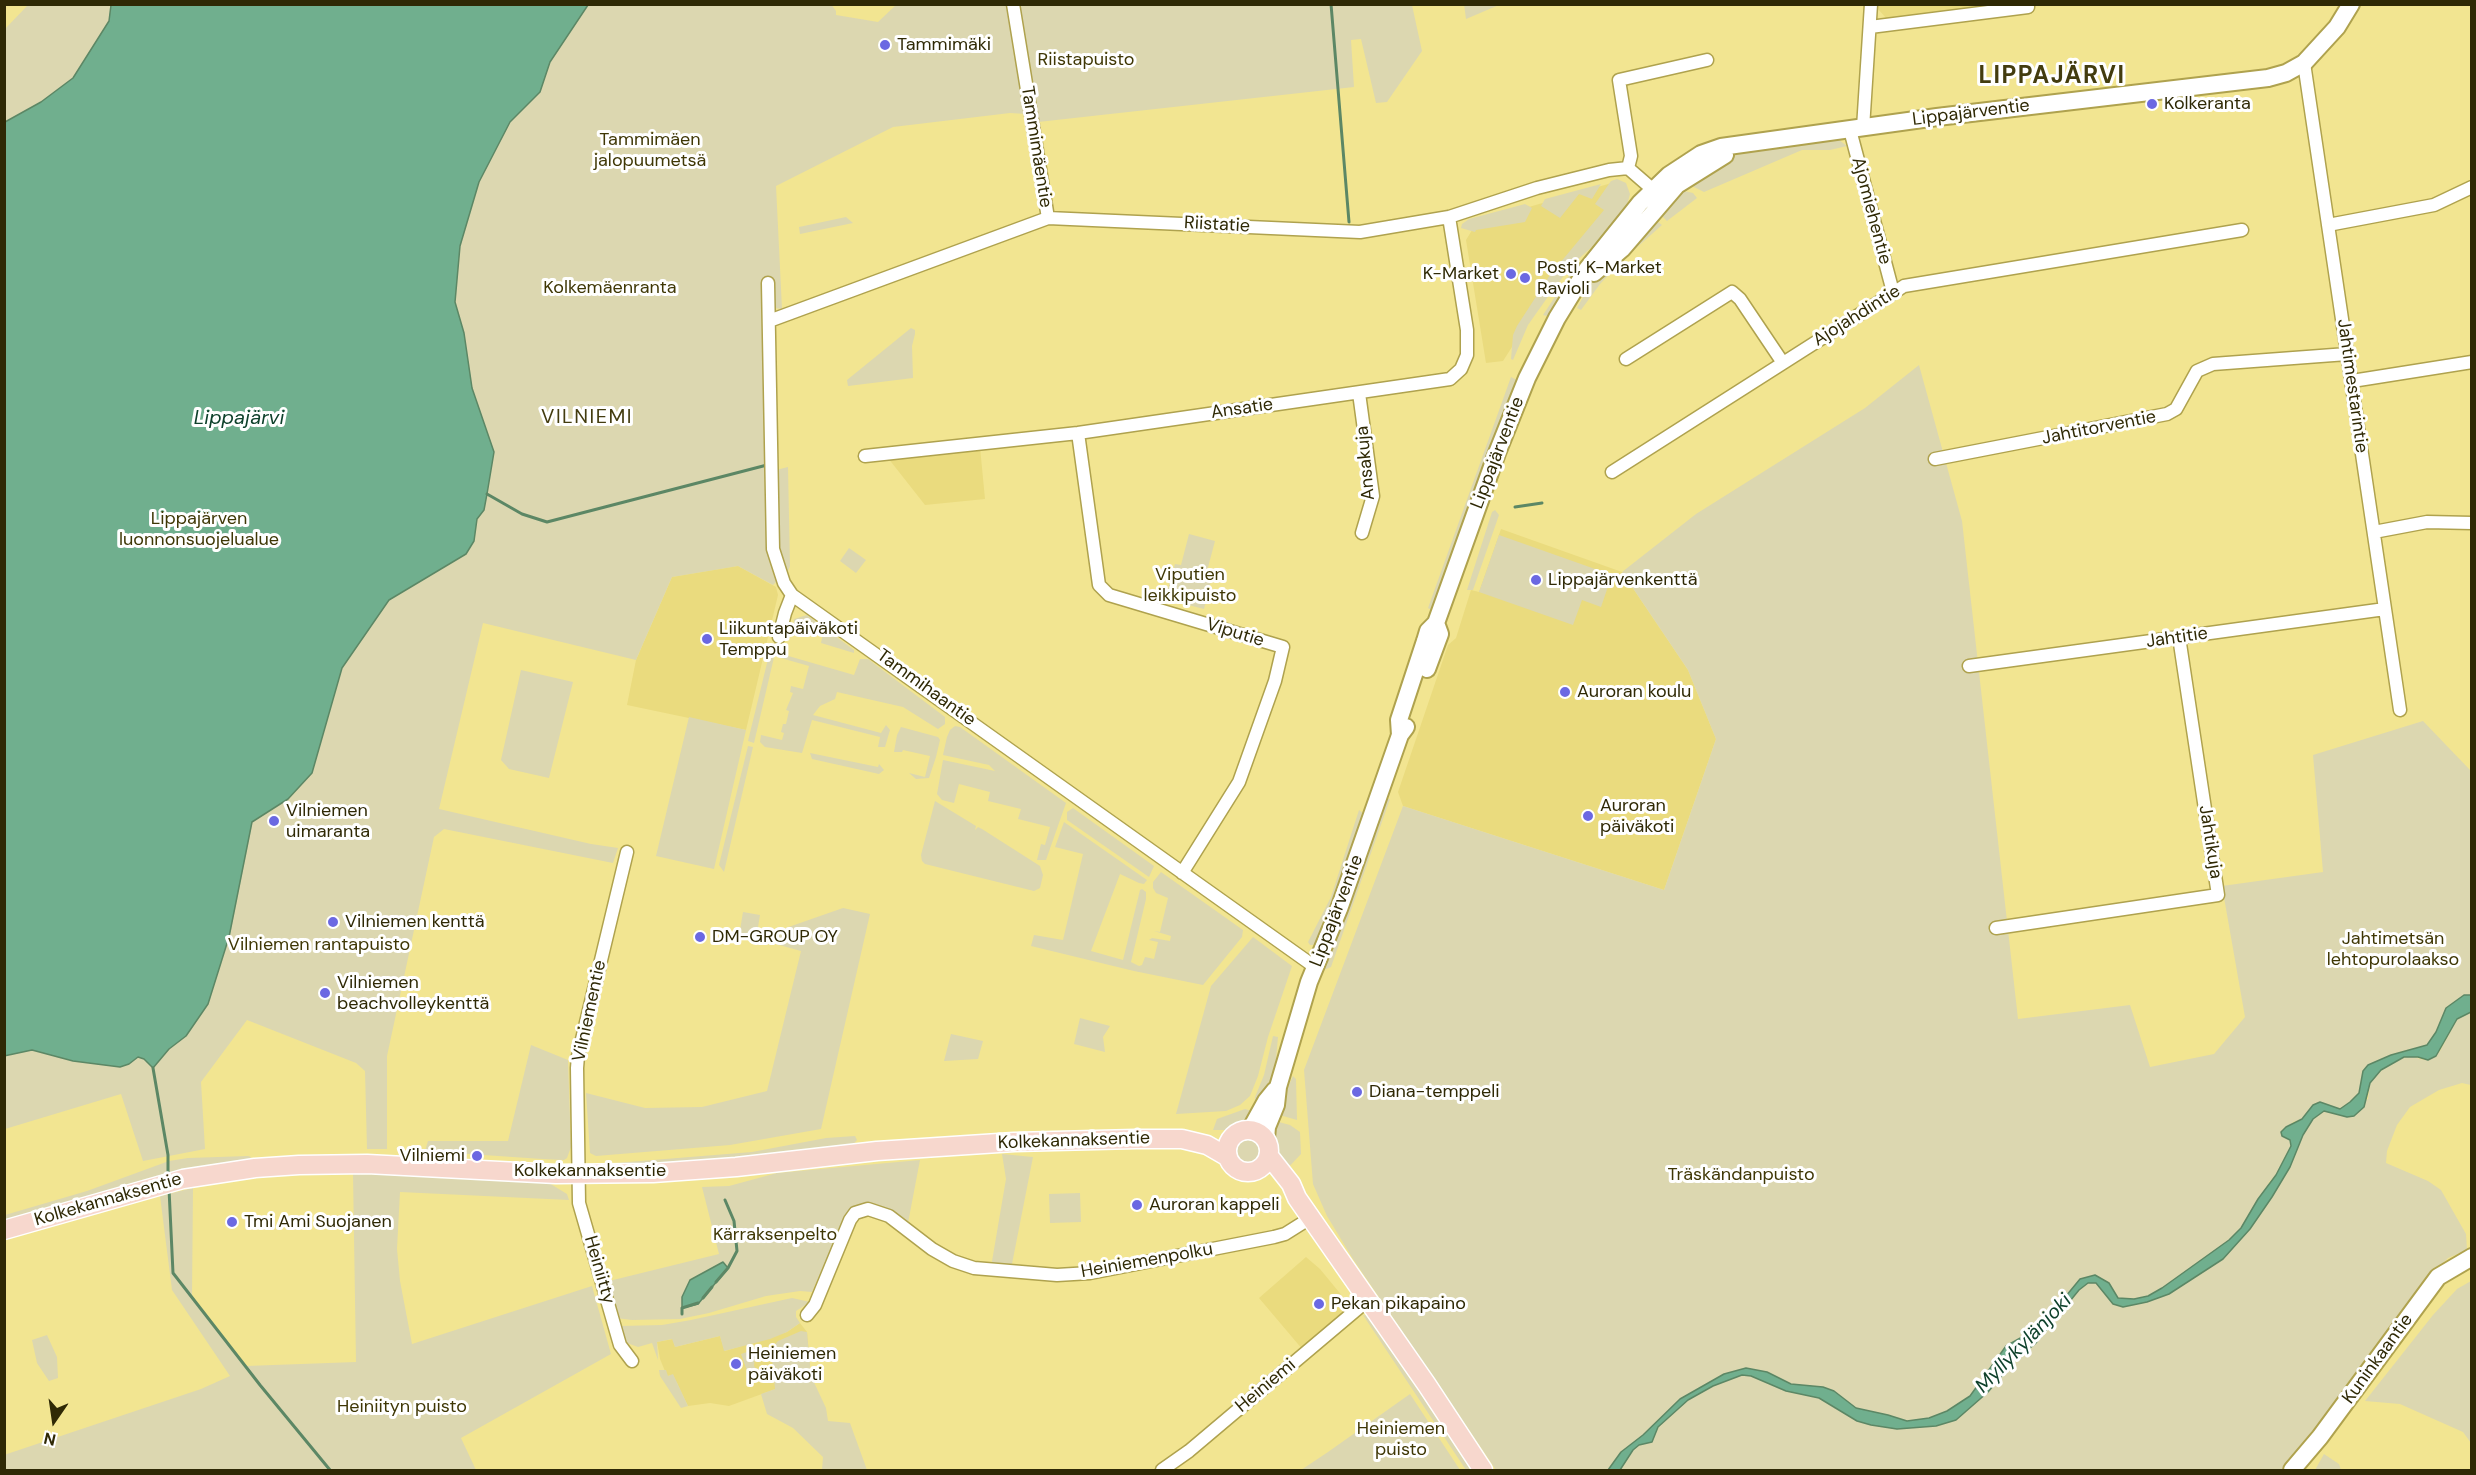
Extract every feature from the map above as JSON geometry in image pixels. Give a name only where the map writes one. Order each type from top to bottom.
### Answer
[{"type":"main road","name":"Lippajärventie","points":[[1267,1148],[1268,1127],[1276,1105],[1278,1087],[1315,967],[1339,909],[1400,735],[1399,720],[1428,631],[1436,624],[1503,437],[1527,378],[1557,318],[1576,290],[1622,249],[1658,194],[1738,145],[2268,78],[2286,73],[2304,63],[2337,27],[2351,4]]},
{"type":"main road","name":"Lippajärventie","points":[[1241,1132],[1278,1087]]},
{"type":"main road","name":"Kolkekannaksentie","points":[[4,1230],[183,1179],[255,1168],[315,1164],[368,1164],[579,1174],[712,1168],[862,1153],[1014,1142],[1182,1139],[1199,1134],[1241,1132]]},
{"type":"main road","points":[[1297,1198],[1283,1191],[1265,1176],[1237,1170],[1226,1156],[1226,1147],[1241,1132],[1258,1132],[1275,1167],[1291,1184],[1297,1198],[1483,1470]]},
{"type":"main road","name":"Kolkekannaksentie","points":[[1182,1139],[1219,1150],[1226,1156]]},
{"type":"main road","points":[[1252,1172],[1261,1168],[1267,1148]]},
{"type":"main road","name":"Kuninkaantie","points":[[2292,1470],[2320,1437],[2438,1277],[2472,1257]]},
{"type":"street","name":"Tammimäentie","points":[[1013,4],[1048,218]]},
{"type":"street","name":"Ajomiehentie","points":[[1871,4],[1857,129],[1893,292]]},
{"type":"street","points":[[1870,27],[2028,7]]},
{"type":"street","points":[[1658,194],[1628,168],[1631,156],[1619,80],[1707,60]]},
{"type":"street","name":"Jahtimestarintie","points":[[2304,63],[2400,710]]},
{"type":"street","name":"Riistatie","points":[[769,321],[1048,218],[1360,232],[1449,217],[1537,188],[1609,170],[1628,168]]},
{"type":"street","points":[[2328,225],[2434,205],[2472,187]]},
{"type":"street","name":"Ansatie","points":[[865,456],[1078,433],[1450,379],[1461,369],[1467,355],[1467,330],[1449,217]]},
{"type":"street","name":"Ajojahdintie","points":[[1612,472],[1893,292],[1913,283],[2242,230]]},
{"type":"street","name":"Tammihaantie","points":[[768,283],[773,549],[784,583],[792,594],[1315,967]]},
{"type":"street","points":[[1626,359],[1732,292],[1740,299],[1783,363]]},
{"type":"street","name":"Jahtitorventie","points":[[1935,459],[2167,414],[2176,409],[2197,371],[2213,364],[2348,354]]},
{"type":"street","points":[[2352,381],[2472,362]]},
{"type":"street","name":"Ansakuja","points":[[1359,393],[1373,496],[1362,533]]},
{"type":"street","name":"Viputie","points":[[1078,433],[1099,585],[1109,595],[1282,647],[1275,681],[1239,782],[1182,873]]},
{"type":"street","points":[[2374,532],[2427,522],[2472,524]]},
{"type":"street","points":[[779,637],[792,594]]},
{"type":"street","name":"Jahtitie","points":[[1969,666],[2385,609]]},
{"type":"street","name":"Jahtikuja","points":[[1996,928],[2218,895],[2179,637]]},
{"type":"street","name":"Vilniementie","points":[[579,1174],[578,1056],[627,852]]},
{"type":"street","name":"Heiniitty","points":[[579,1174],[579,1203],[620,1345],[632,1362]]},
{"type":"street","name":"Heiniemenpolku","points":[[807,1315],[815,1305],[850,1220],[855,1214],[868,1209],[889,1216],[932,1249],[974,1268],[1057,1275],[1090,1273],[1274,1237],[1285,1234],[1312,1217]]},
{"type":"street","name":"Heiniemi","points":[[1162,1470],[1189,1451],[1368,1300]]},
{"type":"shaded area","points":[[1878,4],[1991,5],[1886,18],[1878,9]]},
{"type":"shaded area","points":[[1615,182],[1625,205],[1549,289],[1503,361],[1486,363],[1466,240],[1477,222]]},
{"type":"shaded area","points":[[980,447],[985,499],[925,505],[888,458]]},
{"type":"shaded area","name":"Auroran koulu","points":[[1501,529],[1622,572],[1688,670],[1716,739],[1664,890],[1403,806],[1398,792],[1448,645],[1456,638],[1471,590],[1479,592]]},
{"type":"shaded area","name":"Liikuntapäiväkoti Temppu","points":[[738,566],[776,587],[778,595],[746,730],[627,705],[636,660],[672,577]]},
{"type":"shaded area","points":[[1306,1257],[1320,1269],[1348,1303],[1348,1309],[1303,1350],[1259,1298]]},
{"type":"shaded area","name":"Heiniemen päiväkoti","points":[[800,1323],[807,1332],[811,1376],[729,1406],[710,1403],[688,1406],[673,1375],[667,1376],[660,1359],[657,1342],[673,1339],[675,1347],[720,1336],[725,1351],[787,1332]]},
{"type":"green space","points":[[25,4],[831,4],[836,15],[878,22],[896,5],[1008,5],[1026,114],[1010,113],[893,127],[776,186],[782,309],[775,308],[773,300],[764,308],[769,560],[776,582],[773,585],[738,566],[672,577],[636,660],[483,623],[439,809],[591,844],[618,848],[613,863],[444,829],[434,837],[387,1056],[387,1149],[367,1149],[365,1071],[356,1063],[247,1020],[201,1082],[205,1149],[143,1161],[121,1094],[5,1129],[4,30],[27,6]],"holes":[[[379,295],[464,333],[472,388],[490,441]],[[251,776],[296,792],[252,822]]]},
{"type":"green space","points":[[1464,4],[1499,4],[1499,5],[1466,19]]},
{"type":"green space","name":"Riistapuisto","points":[[1020,5],[1412,5],[1422,51],[1387,102],[1376,103],[1361,39],[1351,40],[1354,87],[1038,122]]},
{"type":"green space","points":[[1833,138],[1847,146],[1830,150],[1802,150],[1704,192],[1690,185],[1728,158],[1755,149]]},
{"type":"green space","points":[[1617,179],[1626,183],[1630,194],[1627,205],[1594,245],[1573,264],[1552,291],[1528,325],[1513,360],[1511,359],[1513,335],[1517,326],[1550,275],[1604,210],[1595,204],[1611,181]]},
{"type":"green space","points":[[1601,184],[1592,199],[1579,194],[1560,218],[1541,206],[1545,199]]},
{"type":"green space","points":[[1684,191],[1693,193],[1697,198],[1667,221],[1658,212]]},
{"type":"green space","points":[[1525,204],[1532,208],[1525,222],[1475,232],[1461,228],[1462,224],[1469,219]]},
{"type":"green space","points":[[846,217],[853,223],[800,234],[799,227]]},
{"type":"green space","points":[[1653,218],[1662,225],[1600,284],[1581,310],[1577,308],[1593,279]]},
{"type":"green space","points":[[1581,264],[1560,299],[1547,316],[1543,315],[1572,271]]},
{"type":"green space","points":[[911,328],[915,330],[912,346],[913,378],[848,386],[847,380]]},
{"type":"green space","name":"Träskändanpuisto","points":[[1919,365],[1962,521],[2018,1019],[2130,1005],[2150,1067],[2214,1054],[2245,1017],[2222,886],[2323,872],[2313,755],[2423,721],[2471,771],[2471,995],[2464,996],[2446,1008],[2436,1032],[2427,1045],[2400,1052],[2362,1076],[2359,1093],[2350,1102],[2340,1109],[2320,1103],[2313,1105],[2302,1119],[2293,1122],[2282,1136],[2290,1140],[2291,1146],[2276,1175],[2269,1182],[2266,1205],[2290,1167],[2303,1135],[2313,1119],[2324,1111],[2339,1115],[2368,1099],[2370,1083],[2374,1076],[2396,1060],[2411,1056],[2424,1060],[2433,1058],[2440,1051],[2457,1019],[2471,1012],[2471,1085],[2462,1083],[2439,1090],[2410,1107],[2397,1125],[2387,1151],[2386,1163],[2428,1181],[2441,1190],[2466,1234],[2467,1250],[2448,1258],[2434,1272],[2303,1446],[2282,1470],[1496,1470],[1353,1259],[1327,1216],[1313,1184],[1304,1070],[1403,806],[1664,890],[1716,739],[1688,670],[1622,572],[1696,514],[1865,408]]},
{"type":"green space","points":[[1511,377],[1517,380],[1433,611],[1428,608]]},
{"type":"green space","points":[[788,467],[790,566],[786,576],[779,556],[776,470]]},
{"type":"green space","points":[[1495,510],[1499,515],[1473,590],[1467,590],[1492,512]]},
{"type":"green space","name":"Viputien leikkipuisto","points":[[1189,534],[1215,541],[1207,571],[1213,573],[1204,609],[1165,599],[1175,564],[1181,565]]},
{"type":"green space","name":"Lippajärvenkenttä","points":[[1499,535],[1612,575],[1601,607],[1582,600],[1573,625],[1479,592]]},
{"type":"green space","points":[[849,548],[866,560],[856,573],[840,561]]},
{"type":"green space","points":[[807,615],[854,650],[854,653],[821,643],[823,633],[793,628],[794,619]]},
{"type":"green space","points":[[788,644],[785,655],[854,675],[860,659],[868,659],[945,717],[945,724],[938,729],[903,707],[837,692],[835,699],[820,706],[813,715],[881,733],[886,725],[890,730],[885,747],[878,747],[880,737],[812,720],[802,753],[765,747],[760,742],[761,735],[782,740],[784,733],[781,732],[783,724],[786,724],[789,711],[786,710],[793,693],[790,692],[791,686],[803,689],[809,666],[781,658],[783,646]]},
{"type":"green space","points":[[772,653],[775,653],[754,743],[748,741],[768,659]]},
{"type":"green space","points":[[521,670],[573,682],[549,778],[509,769],[501,760]]},
{"type":"green space","points":[[689,717],[746,730],[714,869],[656,856]]},
{"type":"green space","points":[[955,726],[960,727],[1066,803],[1046,860],[1037,860],[1041,844],[1045,845],[1050,827],[1018,819],[1021,809],[988,801],[990,792],[959,784],[954,803],[942,800],[937,794],[943,760],[995,771],[989,765],[943,755],[947,737]]},
{"type":"green space","points":[[901,727],[938,737],[940,740],[929,778],[916,779],[909,773],[925,777],[930,756],[903,750],[894,752]]},
{"type":"green space","points":[[748,746],[753,747],[724,872],[719,865]]},
{"type":"green space","points":[[810,753],[878,767],[879,764],[884,770],[879,774],[812,759]]},
{"type":"green space","points":[[1384,798],[1390,799],[1331,967],[1319,972]]},
{"type":"green space","points":[[935,801],[976,826],[975,830],[978,827],[982,829],[1040,866],[1043,875],[1040,888],[1034,891],[925,864],[921,855]]},
{"type":"green space","points":[[1073,808],[1154,866],[1149,877],[1067,820],[1067,812]]},
{"type":"green space","points":[[1359,810],[1365,815],[1334,902],[1316,941],[1310,945],[1308,942],[1331,897]]},
{"type":"green space","points":[[1064,822],[1147,880],[1144,884],[1139,883],[1120,874],[1091,951],[1123,960],[1142,889],[1146,892],[1146,899],[1131,962],[1139,966],[1142,965],[1145,957],[1154,959],[1158,942],[1149,940],[1152,938],[1170,941],[1171,936],[1154,931],[1160,932],[1168,898],[1156,893],[1153,888],[1153,882],[1161,872],[1243,930],[1242,937],[1203,985],[1031,946],[1034,935],[1063,940],[1083,854],[1055,847]]},
{"type":"green space","points":[[843,908],[870,914],[821,1129],[730,1145],[596,1156],[590,1153],[586,1093],[645,1108],[702,1107],[767,1091],[801,951],[772,943],[780,930]]},
{"type":"green space","points":[[743,912],[760,915],[756,939],[739,936]]},
{"type":"green space","points":[[1253,937],[1292,966],[1250,1096],[1240,1105],[1226,1111],[1176,1114],[1211,986]]},
{"type":"green space","points":[[1080,1018],[1110,1026],[1103,1037],[1105,1052],[1074,1044]]},
{"type":"green space","points":[[951,1034],[983,1041],[978,1059],[944,1061]]},
{"type":"green space","points":[[1273,1036],[1278,1037],[1275,1070],[1258,1105],[1255,1103],[1255,1097],[1264,1075]]},
{"type":"green space","points":[[531,1045],[568,1060],[571,1147],[567,1158],[564,1160],[542,1159],[425,1151],[428,1141],[508,1141]]},
{"type":"green space","points":[[1293,1076],[1296,1079],[1297,1120],[1276,1114]]},
{"type":"green space","points":[[1245,1109],[1255,1112],[1244,1122],[1226,1130],[1213,1130],[1217,1119]]},
{"type":"green space","points":[[1275,1121],[1290,1125],[1300,1132],[1301,1154],[1285,1171],[1277,1155],[1273,1130]]},
{"type":"green space","points":[[855,1136],[857,1140],[852,1146],[727,1161],[603,1167],[603,1164],[752,1152],[826,1138]]},
{"type":"green space","points":[[1248,1139],[1257,1143],[1261,1152],[1257,1161],[1248,1165],[1239,1161],[1235,1152],[1239,1143]]},
{"type":"green space","points":[[1002,1154],[1033,1157],[1011,1269],[991,1267],[1006,1179]]},
{"type":"green space","points":[[251,1157],[248,1162],[5,1222],[5,1215],[87,1191],[169,1161]]},
{"type":"green space","name":"Kärraksenpelto","points":[[920,1160],[908,1223],[876,1204],[851,1208],[812,1292],[800,1291],[766,1296],[680,1319],[616,1318],[609,1281],[719,1254],[702,1187],[729,1186],[777,1173]]},
{"type":"green space","name":"Heiniityn puisto","points":[[353,1174],[449,1176],[549,1183],[567,1194],[569,1200],[400,1192],[397,1249],[400,1281],[412,1344],[592,1286],[611,1354],[461,1438],[476,1470],[5,1470],[4,1455],[201,1389],[230,1376],[172,1290],[160,1196],[193,1188],[192,1297],[246,1366],[356,1362]]},
{"type":"green space","points":[[1080,1193],[1081,1222],[1050,1223],[1049,1194]]},
{"type":"green space","points":[[2471,1281],[2471,1443],[2463,1432],[2400,1404],[2365,1401],[2433,1315],[2457,1289]]},
{"type":"green space","points":[[792,1298],[810,1302],[796,1311],[796,1317],[800,1323],[787,1332],[770,1339],[724,1351],[720,1336],[675,1347],[672,1339],[657,1342],[658,1360],[652,1343],[638,1347],[627,1343],[620,1326],[662,1325]]},
{"type":"green space","points":[[1363,1315],[1370,1316],[1475,1470],[1466,1470]]},
{"type":"green space","points":[[801,1331],[807,1332],[811,1376],[826,1408],[828,1421],[850,1423],[867,1470],[822,1470],[823,1457],[793,1428],[767,1414],[761,1394],[775,1389],[771,1349],[778,1341]]},
{"type":"green space","points":[[47,1335],[57,1357],[58,1378],[49,1381],[37,1363],[32,1340]]},
{"type":"green space","points":[[759,1348],[766,1352],[755,1357],[754,1366],[757,1370],[768,1372],[750,1379],[741,1354]]},
{"type":"green space","points":[[659,1370],[666,1370],[668,1376],[673,1374],[688,1406],[681,1408],[660,1376]]},
{"type":"green space","name":"Heiniemen puisto","points":[[1410,1394],[1460,1470],[1301,1470],[1328,1452]]},
{"type":"green space","points":[[2324,1454],[2339,1464],[2341,1470],[2315,1470]]},
{"type":"water","name":"Lippajärvi","points":[[111,5],[588,5],[550,62],[540,92],[510,122],[479,182],[460,246],[455,302],[464,333],[472,388],[494,452],[484,510],[477,519],[474,541],[466,554],[389,600],[342,668],[312,773],[288,799],[252,822],[229,937],[208,1004],[186,1036],[169,1049],[153,1068],[144,1059],[138,1057],[120,1067],[73,1061],[32,1050],[4,1056],[5,122],[41,102],[73,78],[109,21]]},
{"type":"water","name":"Myllykylänjoki","points":[[2464,995],[2471,995],[2471,1012],[2457,1019],[2436,1056],[2428,1060],[2404,1057],[2381,1070],[2370,1083],[2364,1107],[2354,1116],[2347,1117],[2324,1111],[2313,1119],[2303,1135],[2290,1167],[2272,1197],[2250,1229],[2223,1259],[2169,1294],[2123,1307],[2113,1304],[2096,1283],[2088,1283],[2079,1290],[2035,1344],[2016,1359],[1988,1392],[1956,1420],[1936,1426],[1897,1429],[1871,1425],[1857,1421],[1819,1398],[1786,1391],[1751,1376],[1742,1375],[1713,1386],[1688,1400],[1658,1427],[1652,1442],[1639,1445],[1633,1450],[1620,1470],[1608,1470],[1621,1452],[1643,1435],[1680,1399],[1724,1374],[1746,1368],[1767,1372],[1791,1384],[1823,1387],[1834,1391],[1856,1408],[1907,1421],[1929,1418],[1947,1411],[1970,1396],[2006,1346],[2033,1331],[2052,1307],[2066,1296],[2080,1279],[2095,1275],[2109,1283],[2118,1298],[2134,1299],[2148,1296],[2229,1240],[2241,1228],[2276,1175],[2291,1146],[2290,1140],[2282,1136],[2281,1132],[2302,1119],[2313,1105],[2320,1102],[2340,1109],[2350,1102],[2359,1093],[2363,1071],[2368,1065],[2391,1055],[2427,1045],[2436,1032],[2446,1008]]},
{"type":"water","points":[[723,1262],[728,1268],[698,1304],[682,1308],[682,1297],[690,1280]]},
{"type":"waterway","points":[[1331,4],[1349,222]]},
{"type":"waterway","points":[[487,494],[522,514],[547,522],[767,465]]},
{"type":"waterway","points":[[1515,507],[1542,503]]},
{"type":"waterway","points":[[153,1068],[168,1155],[168,1176]]},
{"type":"waterway","points":[[169,1189],[173,1273],[330,1470]]},
{"type":"waterway","points":[[716,1282],[728,1268],[737,1251],[734,1221],[725,1200]]},
{"type":"waterway","points":[[703,1298],[712,1287]]},
{"type":"waterway","points":[[682,1314],[682,1308],[698,1303]]},
{"type":"place","name":"Tammimäki","points":[[885,45]]},
{"type":"place","name":"Kolkeranta","points":[[2152,104]]},
{"type":"place","name":"K-Market","points":[[1511,274]]},
{"type":"place","name":"Posti, K-Market Ravioli","points":[[1525,278]]},
{"type":"place","name":"Lippajärvenkenttä","points":[[1536,580]]},
{"type":"place","name":"Liikuntapäiväkoti Temppu","points":[[707,639]]},
{"type":"place","name":"Auroran koulu","points":[[1565,692]]},
{"type":"place","name":"Auroran päiväkoti","points":[[1588,816]]},
{"type":"place","name":"Vilniemen uimaranta","points":[[274,821]]},
{"type":"place","name":"Vilniemen kenttä","points":[[333,922]]},
{"type":"place","name":"DM-GROUP OY","points":[[700,937]]},
{"type":"place","name":"Vilniemen beachvolleykenttä","points":[[325,993]]},
{"type":"place","name":"Diana-temppeli","points":[[1357,1092]]},
{"type":"place","name":"Vilniemi","points":[[477,1156]]},
{"type":"place","name":"Auroran kappeli","points":[[1137,1205]]},
{"type":"place","name":"Tmi Ami Suojanen","points":[[232,1222]]},
{"type":"place","name":"Pekan pikapaino","points":[[1319,1304]]},
{"type":"place","name":"Heiniemen päiväkoti","points":[[736,1364]]},
{"type":"district","name":"LIPPAJÄRVI","points":[[2052,77]]},
{"type":"district","name":"VILNIEMI","points":[[587,418]]},
{"type":"park label","name":"Tammimäen jalopuumetsä","points":[[650,150]]},
{"type":"park label","name":"Kolkemäenranta","points":[[610,288]]},
{"type":"park label","name":"Lippajärven luonnonsuojelualue","points":[[199,529]]},
{"type":"park label","name":"Vilniemen rantapuisto","points":[[319,945]]},
{"type":"park label","name":"Jahtimetsän lehtopurolaakso","points":[[2393,949]]}]
